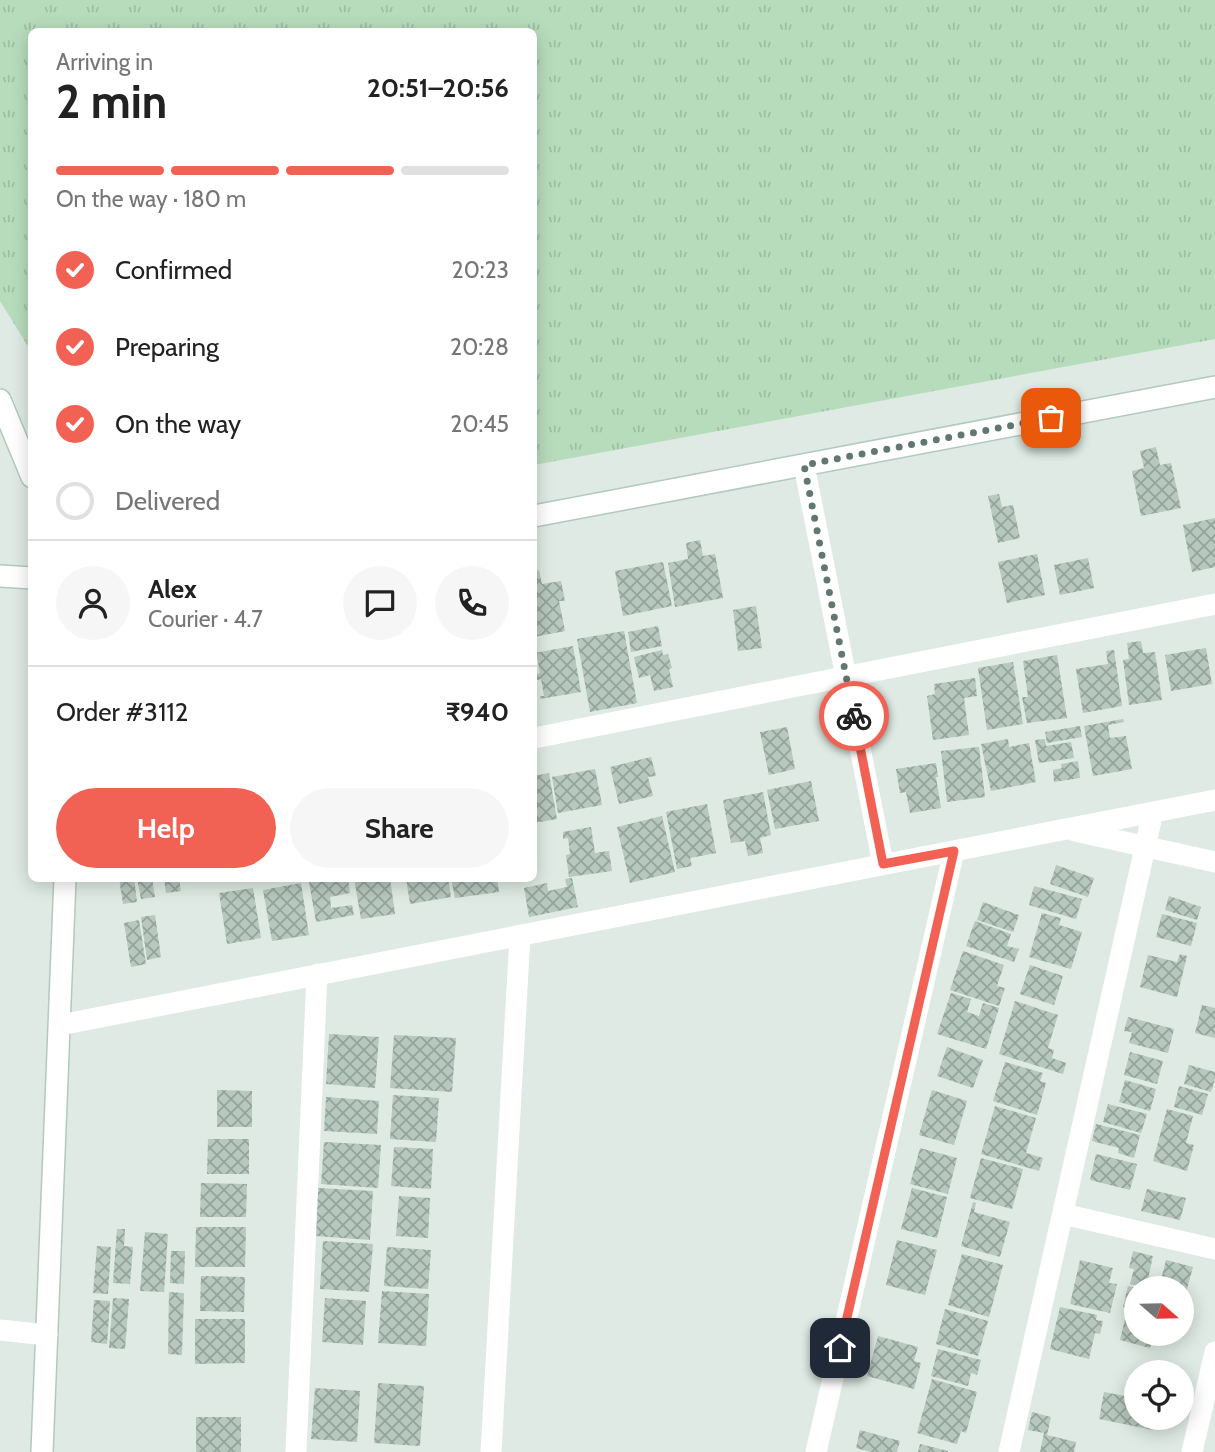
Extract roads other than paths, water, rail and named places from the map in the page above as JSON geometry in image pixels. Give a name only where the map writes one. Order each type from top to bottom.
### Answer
[{"type":"street","points":[[537,515],[1215,387]]},
{"type":"street","points":[[0,400],[28,468]]},
{"type":"street","points":[[804,465],[883,864]]},
{"type":"street","points":[[0,576],[28,578]]},
{"type":"street","points":[[537,737],[1215,604]]},
{"type":"street","points":[[60,1024],[1215,800]]},
{"type":"street","points":[[1009,1452],[1153,812]]},
{"type":"street","points":[[1066,829],[1215,862]]},
{"type":"street","points":[[816,1452],[954,851]]},
{"type":"street","points":[[42,1452],[65,882]]},
{"type":"street","points":[[491,1452],[520,935]]},
{"type":"street","points":[[296,1452],[317,974]]},
{"type":"street","points":[[1063,1214],[1215,1249]]},
{"type":"street","points":[[0,1330],[47,1335]]},
{"type":"street","points":[[1192,1452],[1215,1352]]}]
